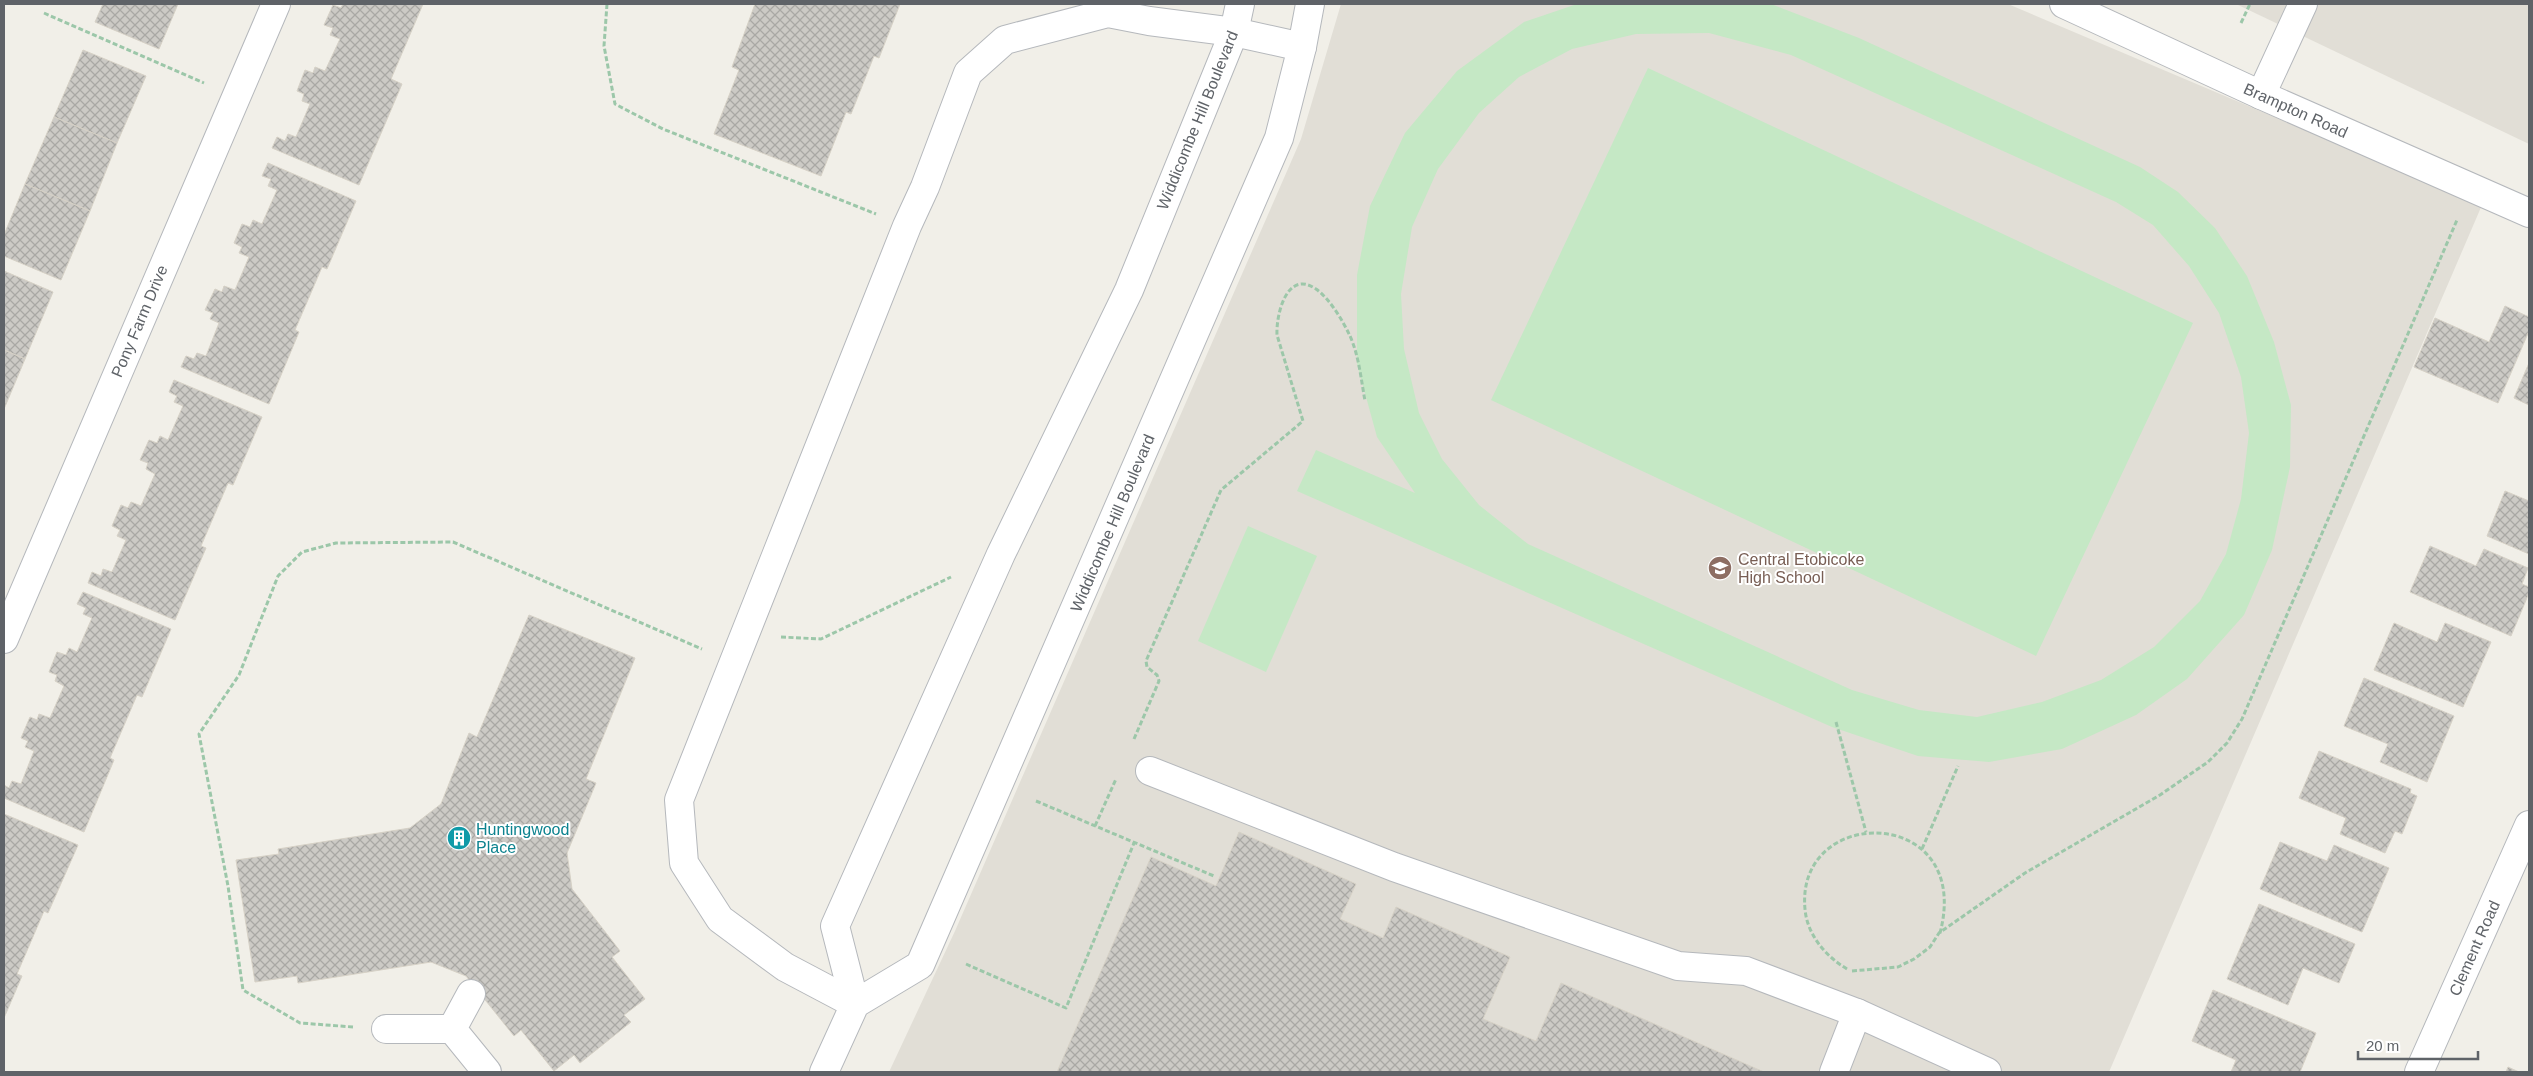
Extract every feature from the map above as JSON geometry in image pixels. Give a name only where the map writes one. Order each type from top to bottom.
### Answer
[{"type":"street","name":"Pony Farm Drive","points":[[4,639],[276,4]]},
{"type":"street","name":"Widdicombe Hill Boulevard","points":[[1240,4],[1234,32],[1129,290],[1001,554],[835,926],[856,1004],[920,965],[1279,138],[1302,47],[1310,4]]},
{"type":"street","name":"Brampton Road","points":[[2064,4],[2261,96],[2529,213]]},
{"type":"street","points":[[2261,96],[2302,4]]},
{"type":"street","points":[[824,1072],[856,1004],[785,967],[720,920],[684,863],[679,800],[906,226],[925,187],[968,72],[1005,40],[1108,8],[1149,21],[1234,32],[1302,47]]},
{"type":"street","points":[[1150,771],[1394,867],[1678,966],[1746,971],[1847,1009],[1987,1072]]},
{"type":"street","name":"Clement Road","points":[[2419,1072],[2529,825]]},
{"type":"street","points":[[452,1029],[471,994]]},
{"type":"street","points":[[1834,1072],[1847,1009]]},
{"type":"street","points":[[386,1029],[452,1029]]},
{"type":"street","points":[[452,1029],[487,1072]]},
{"type":"path","points":[[607,4],[604,46],[615,104],[663,129],[906,226]]},
{"type":"path","points":[[2241,23],[2250,4]]},
{"type":"path","points":[[44,13],[209,85]]},
{"type":"path","points":[[1940,933],[1944,917],[1945,897],[1942,879],[1922,849],[1907,840],[1872,832],[1857,833],[1831,846],[1817,860],[1808,877],[1804,898],[1805,918],[1812,936],[1836,962],[1851,971],[1898,967],[1914,959],[1930,946],[1940,933],[2025,873],[2160,795],[2208,762],[2227,743],[2242,719],[2472,187]]},
{"type":"path","points":[[1131,748],[1159,681],[1157,675],[1147,667],[1146,661],[1221,490],[1303,421],[1277,335],[1276,322],[1281,303],[1288,291],[1295,286],[1305,284],[1324,296],[1349,335],[1355,349],[1365,401]]},
{"type":"path","points":[[386,1029],[300,1023],[243,990],[228,886],[199,734],[239,675],[278,576],[302,552],[336,543],[453,542],[734,663]]},
{"type":"path","points":[[744,636],[821,639],[1001,554]]},
{"type":"path","points":[[1836,722],[1866,832]]},
{"type":"path","points":[[1922,849],[1958,766]]},
{"type":"path","points":[[1095,826],[1119,774]]},
{"type":"path","points":[[1036,801],[1214,876]]},
{"type":"path","points":[[966,964],[1066,1008],[1134,843]]},
{"type":"path","points":[[1847,1009],[1851,971]]},
{"type":"shaded area","name":"Central Etobicoke High School","points":[[1341,4],[2008,4],[2482,205],[2109,1072],[889,1072],[955,931],[1301,139]]},
{"type":"shaded area","points":[[2236,4],[2529,4],[2529,144]]},
{"type":"green space","points":[[1577,4],[1771,4],[1859,38],[2140,167],[2178,192],[2215,228],[2247,276],[2274,342],[2291,405],[2290,467],[2272,550],[2244,615],[2187,679],[2136,715],[2062,749],[1989,762],[1918,756],[1832,727],[1297,491],[1316,450],[1415,493],[1377,437],[1357,364],[1357,275],[1370,206],[1405,133],[1457,71],[1524,22]],"holes":[[[1709,33],[1791,55],[2116,202],[2153,225],[2189,266],[2219,313],[2241,377],[2249,433],[2241,499],[2226,554],[2200,601],[2154,647],[2101,680],[2042,702],[1977,717],[1919,710],[1852,690],[1528,544],[1479,505],[1442,459],[1419,413],[1404,349],[1401,294],[1412,227],[1438,169],[1479,113],[1519,77],[1572,49],[1636,34]]]},
{"type":"green space","points":[[1648,68],[2193,323],[2036,656],[1491,400]]},
{"type":"green space","points":[[1248,526],[1317,556],[1266,672],[1198,641]]},
{"type":"building","points":[[103,4],[178,4],[159,49],[95,22]]},
{"type":"building","points":[[343,4],[423,4],[391,79],[402,84],[359,185],[272,148],[277,137],[285,141],[288,134],[296,137],[310,104],[302,101],[304,94],[297,91],[305,70],[313,73],[315,67],[325,71],[340,39],[330,35],[333,28],[324,25],[333,5],[341,8]]},
{"type":"building","points":[[755,4],[900,4],[879,58],[874,56],[851,114],[846,112],[821,176],[714,134],[739,70],[732,67]]},
{"type":"building","points":[[83,50],[146,76],[117,143],[54,117]]},
{"type":"building","points":[[54,117],[117,143],[90,211],[25,184]]},
{"type":"building","points":[[268,163],[356,201],[327,269],[322,267],[295,330],[299,332],[269,404],[181,367],[186,356],[194,359],[197,353],[206,356],[219,323],[210,319],[213,313],[205,310],[215,289],[222,292],[224,286],[235,290],[249,257],[239,253],[242,247],[234,243],[242,224],[250,227],[253,220],[262,224],[277,190],[268,186],[271,179],[262,176]]},
{"type":"building","points":[[25,184],[90,211],[61,280],[4,256],[4,235]]},
{"type":"building","points":[[4,271],[53,292],[25,359],[4,350]]},
{"type":"building","points":[[2505,306],[2529,317],[2529,331],[2498,403],[2414,367],[2435,318],[2489,342]]},
{"type":"building","points":[[4,350],[25,359],[4,409]]},
{"type":"building","points":[[2529,363],[2529,405],[2514,398]]},
{"type":"building","points":[[174,380],[262,417],[233,485],[228,483],[201,546],[206,548],[175,620],[88,583],[92,572],[101,576],[103,569],[112,572],[126,540],[117,536],[120,530],[112,526],[121,505],[128,508],[131,502],[141,506],[155,474],[146,469],[148,463],[140,460],[149,440],[157,443],[160,436],[168,440],[183,406],[174,402],[177,396],[169,392]]},
{"type":"building","points":[[2505,491],[2529,501],[2529,554],[2487,536]]},
{"type":"building","points":[[2430,546],[2476,566],[2484,549],[2528,568],[2522,584],[2529,587],[2529,593],[2511,636],[2410,592]]},
{"type":"building","points":[[83,592],[171,629],[142,697],[137,695],[110,758],[114,760],[84,832],[4,798],[4,785],[9,788],[12,781],[21,784],[34,751],[25,747],[28,741],[21,738],[30,717],[37,720],[39,714],[50,718],[64,686],[55,681],[57,675],[49,672],[57,652],[66,655],[69,648],[77,652],[92,618],[83,614],[86,608],[77,604]]},
{"type":"building","name":"Huntingwood Place","points":[[529,615],[635,658],[586,779],[596,783],[567,853],[572,889],[620,951],[612,957],[645,999],[624,1015],[631,1022],[580,1063],[574,1055],[554,1071],[521,1030],[514,1036],[466,976],[431,962],[298,983],[297,976],[255,982],[236,860],[279,854],[278,849],[410,828],[441,804],[469,733],[477,737]]},
{"type":"building","points":[[2394,623],[2437,642],[2445,623],[2491,642],[2463,707],[2374,670]]},
{"type":"building","points":[[2364,678],[2454,716],[2427,782],[2380,762],[2388,744],[2344,726]]},
{"type":"building","points":[[2319,751],[2411,789],[2410,793],[2417,796],[2402,834],[2395,831],[2385,853],[2340,834],[2346,818],[2299,798]]},
{"type":"building","points":[[4,814],[78,845],[48,913],[44,911],[17,974],[22,976],[4,1018]]},
{"type":"building","points":[[1239,832],[1356,884],[1340,919],[1383,938],[1396,907],[1510,957],[1483,1019],[1536,1041],[1561,983],[1764,1072],[1057,1072],[1151,857],[1216,886]]},
{"type":"building","points":[[2280,842],[2327,861],[2334,845],[2389,868],[2362,932],[2260,889]]},
{"type":"building","points":[[2259,904],[2355,944],[2339,983],[2303,968],[2288,1005],[2227,979]]},
{"type":"building","points":[[2213,990],[2316,1033],[2300,1072],[2231,1072],[2236,1060],[2192,1041]]},
{"type":"building","points":[[2508,1067],[2519,1072],[2506,1072]]},
{"type":"place","name":"Central Etobicoke High School","points":[[1720,568]]},
{"type":"place","name":"Huntingwood Place","points":[[459,838]]}]
